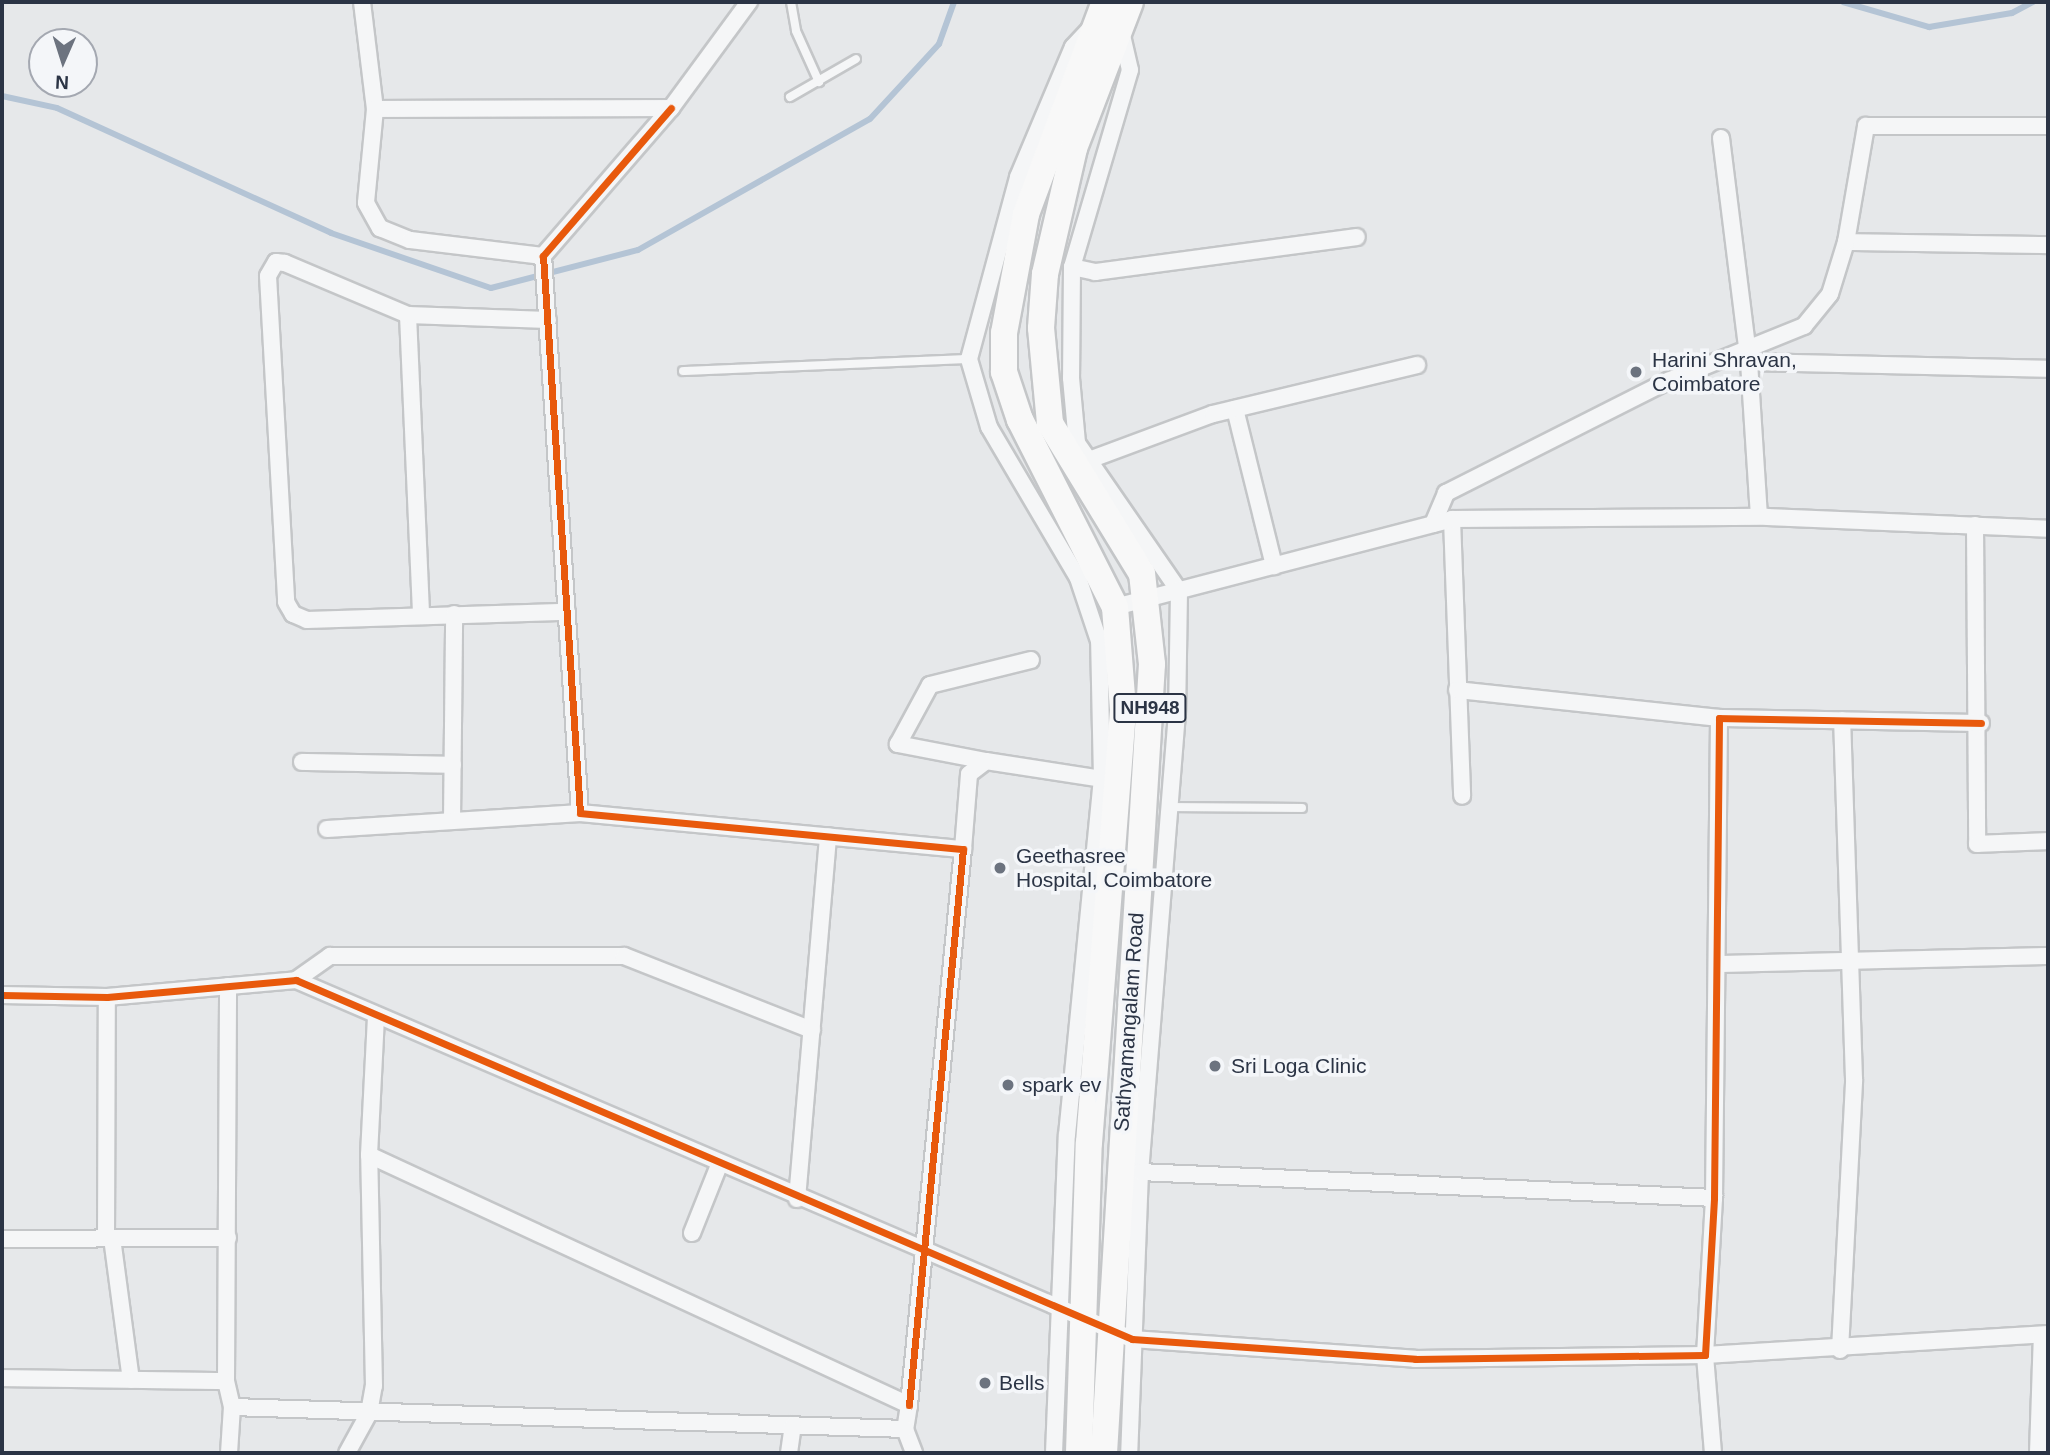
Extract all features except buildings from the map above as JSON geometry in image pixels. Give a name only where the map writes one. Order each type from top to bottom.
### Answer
[{"type":"highway","name":"Sathyamangalam Road","points":[[1104,1453],[1120,1334],[1152,664],[1148,597],[1142,574],[1050,423],[1042,379],[1048,261],[1074,148],[1109,16],[1130,2]]},
{"type":"highway","name":"NH948","points":[[1080,1453],[1072,1314],[1123,709],[1115,607],[1020,420],[1004,372],[1004,334],[1026,214],[1109,16]]},
{"type":"street","points":[[362,2],[375,109],[366,203],[380,228],[410,240],[543,257]]},
{"type":"street","points":[[580,813],[543,257],[671,108],[749,2]]},
{"type":"street","points":[[1054,1453],[1072,1314],[1067,1135],[1102,779],[1102,681],[1089,607],[1053,530],[989,427],[969,359],[1018,177],[1073,47],[1109,16],[1130,70],[1072,267],[1070,378],[1077,443],[1179,591],[1169,807],[1140,1172],[1120,1334],[1129,1453]]},
{"type":"street","points":[[375,109],[671,108]]},
{"type":"street","points":[[1433,524],[1446,493],[1668,381],[1748,358],[1784,337],[1815,314],[1830,294],[1846,242],[1866,126],[2048,126]]},
{"type":"street","points":[[1721,138],[1748,358],[1759,516]]},
{"type":"street","points":[[1072,267],[1095,272],[1357,237]]},
{"type":"street","points":[[1846,242],[2048,245]]},
{"type":"street","points":[[547,319],[408,315],[285,263],[269,267],[286,602],[307,620],[567,612]]},
{"type":"street","points":[[408,315],[421,615]]},
{"type":"street","points":[[1748,358],[2048,369]]},
{"type":"street","points":[[1089,460],[1235,409],[1417,365]]},
{"type":"street","points":[[1235,409],[1274,566]]},
{"type":"street","points":[[1115,607],[1452,519],[1759,516],[2048,529]]},
{"type":"street","points":[[1452,519],[1462,796]]},
{"type":"street","points":[[1975,526],[1981,723],[1977,844],[2048,841]]},
{"type":"street","points":[[452,821],[454,614]]},
{"type":"street","points":[[1031,660],[930,685],[898,744],[1102,779]]},
{"type":"street","points":[[1457,690],[1719,718],[1981,723]]},
{"type":"street","points":[[1713,1453],[1705,1355],[1714,1198],[1719,964],[1719,718]]},
{"type":"street","points":[[1840,1350],[1854,1079],[1842,720]]},
{"type":"street","points":[[914,1453],[905,1429],[926,1252],[969,774],[986,761]]},
{"type":"street","points":[[302,762],[453,765]]},
{"type":"street","points":[[327,829],[580,813],[963,849]]},
{"type":"street","points":[[797,1199],[828,836]]},
{"type":"street","points":[[296,980],[330,956],[624,956],[812,1030]]},
{"type":"street","points":[[1719,964],[2048,956]]},
{"type":"street","points":[[2,995],[107,997],[296,980],[797,1199],[1120,1334],[1415,1359],[1705,1355],[1840,1350],[2045,1335],[2038,1453]]},
{"type":"street","points":[[228,986],[226,1381],[232,1407],[229,1453]]},
{"type":"street","points":[[107,997],[109,1238],[131,1380]]},
{"type":"street","points":[[346,1453],[369,1413],[369,1155],[376,1016]]},
{"type":"street","points":[[369,1155],[909,1405]]},
{"type":"street","points":[[692,1233],[719,1165]]},
{"type":"street","points":[[1140,1172],[1714,1198]]},
{"type":"street","points":[[2,1239],[228,1238]]},
{"type":"street","points":[[2,1378],[226,1381]]},
{"type":"street","points":[[232,1407],[905,1429]]},
{"type":"street","points":[[789,1453],[793,1426]]},
{"type":"lane","points":[[790,2],[796,31],[819,82]]},
{"type":"lane","points":[[790,97],[856,58]]},
{"type":"lane","points":[[683,371],[969,359]]},
{"type":"lane","points":[[1169,807],[1302,808]]},
{"type":"waterway","points":[[2,96],[57,108],[331,233],[491,288],[638,250],[870,119],[939,44],[954,2]]},
{"type":"waterway","points":[[1843,2],[1929,27],[2012,13],[2033,2]]},
{"type":"cycle path","points":[[671,108],[543,256],[580,813],[963,849],[909,1405]]},
{"type":"cycle path","points":[[2,995],[107,997],[296,980],[1132,1339],[1415,1359],[1705,1355],[1714,1198],[1719,718],[1981,723]]},
{"type":"place","name":"Harini Shravan, Coimbatore","points":[[1636,372]]},
{"type":"place","name":"Geethasree Hospital, Coimbatore","points":[[1000,868]]},
{"type":"place","name":"Sri Loga Clinic","points":[[1215,1066]]},
{"type":"place","name":"spark ev","points":[[1008,1085]]},
{"type":"place","name":"Bells","points":[[985,1383]]}]
